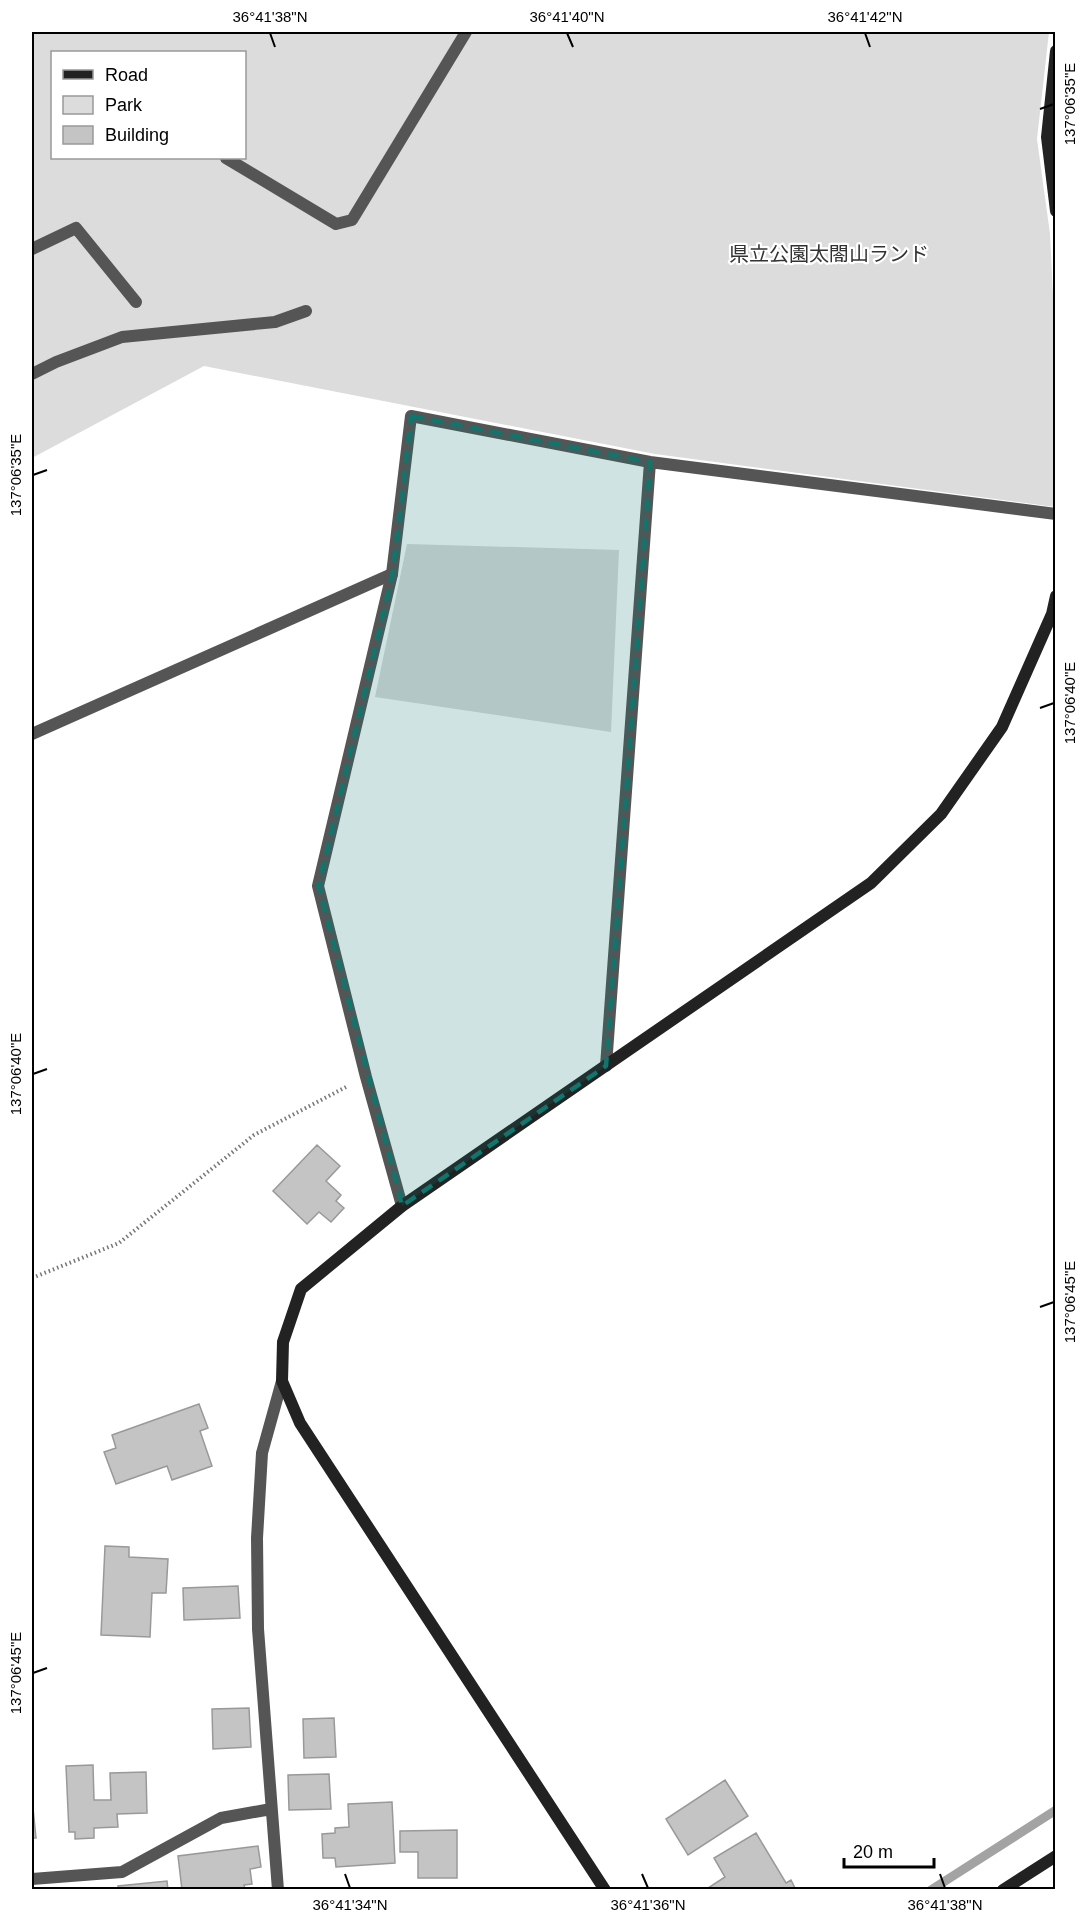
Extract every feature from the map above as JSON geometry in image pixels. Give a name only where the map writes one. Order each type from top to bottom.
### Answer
[{"type":"street","points":[[227,159],[336,224],[352,220],[466,32]]},
{"type":"street","points":[[1056,51],[1047,137],[1056,211]]},
{"type":"street","points":[[32,249],[76,228],[136,302]]},
{"type":"street","points":[[32,374],[56,362],[122,337],[275,322],[306,311]]},
{"type":"street","points":[[402,1206],[366,1077],[318,886],[392,574],[411,417],[650,462],[1056,514]]},
{"type":"street","points":[[606,1066],[650,462]]},
{"type":"street","points":[[32,734],[392,574]]},
{"type":"street","points":[[278,1890],[258,1629],[257,1538],[262,1453],[282,1381],[283,1342],[301,1289],[402,1206],[871,883],[941,814],[1002,727],[1052,614],[1056,596]]},
{"type":"street","points":[[282,1381],[300,1423],[605,1890]]},
{"type":"street","points":[[32,1879],[122,1872],[221,1818],[271,1809]]},
{"type":"street","points":[[1004,1890],[1056,1856]]},
{"type":"path","points":[[32,1278],[119,1244],[254,1135],[366,1077]]},
{"type":"highlighted area","points":[[411,416],[650,462],[606,1066],[402,1206],[318,886],[392,574]]},
{"type":"green space","name":"県立公園太閤山ランド","points":[[32,32],[1049,32],[1037,139],[1050,234],[1056,358],[1055,507],[655,454],[204,366],[32,458]]},
{"type":"green space","points":[[407,544],[619,550],[611,732],[375,697]]},
{"type":"building","points":[[317,1145],[340,1166],[326,1181],[341,1195],[336,1201],[344,1208],[331,1222],[319,1212],[307,1224],[273,1191]]},
{"type":"building","points":[[199,1404],[208,1428],[200,1431],[212,1466],[172,1480],[167,1466],[116,1484],[104,1452],[116,1448],[112,1435]]},
{"type":"building","points":[[105,1546],[129,1547],[129,1557],[168,1559],[166,1593],[152,1593],[150,1637],[101,1635]]},
{"type":"building","points":[[238,1586],[240,1618],[184,1620],[183,1588]]},
{"type":"building","points":[[249,1708],[251,1747],[213,1749],[212,1709]]},
{"type":"building","points":[[334,1718],[336,1757],[304,1758],[303,1719]]},
{"type":"building","points":[[93,1765],[94,1800],[111,1800],[110,1773],[146,1772],[147,1813],[117,1814],[118,1827],[94,1828],[94,1838],[75,1839],[75,1832],[69,1832],[66,1766]]},
{"type":"building","points":[[329,1774],[331,1809],[289,1810],[288,1775]]},
{"type":"building","points":[[725,1780],[748,1816],[688,1855],[666,1819]]},
{"type":"building","points":[[392,1802],[395,1863],[336,1867],[335,1858],[323,1858],[322,1834],[335,1833],[335,1828],[349,1827],[348,1804]]},
{"type":"building","points":[[33,1808],[36,1838],[32,1838]]},
{"type":"building","points":[[457,1830],[457,1878],[418,1878],[418,1852],[400,1852],[400,1831]]},
{"type":"building","points":[[756,1833],[786,1883],[791,1880],[796,1890],[705,1890],[725,1877],[714,1858]]},
{"type":"building","points":[[258,1846],[261,1867],[250,1869],[252,1884],[244,1885],[245,1890],[182,1890],[178,1856]]},
{"type":"building","points":[[167,1881],[168,1890],[118,1890],[118,1886]]},
{"type":"waterway","points":[[931,1890],[1056,1810]]}]
